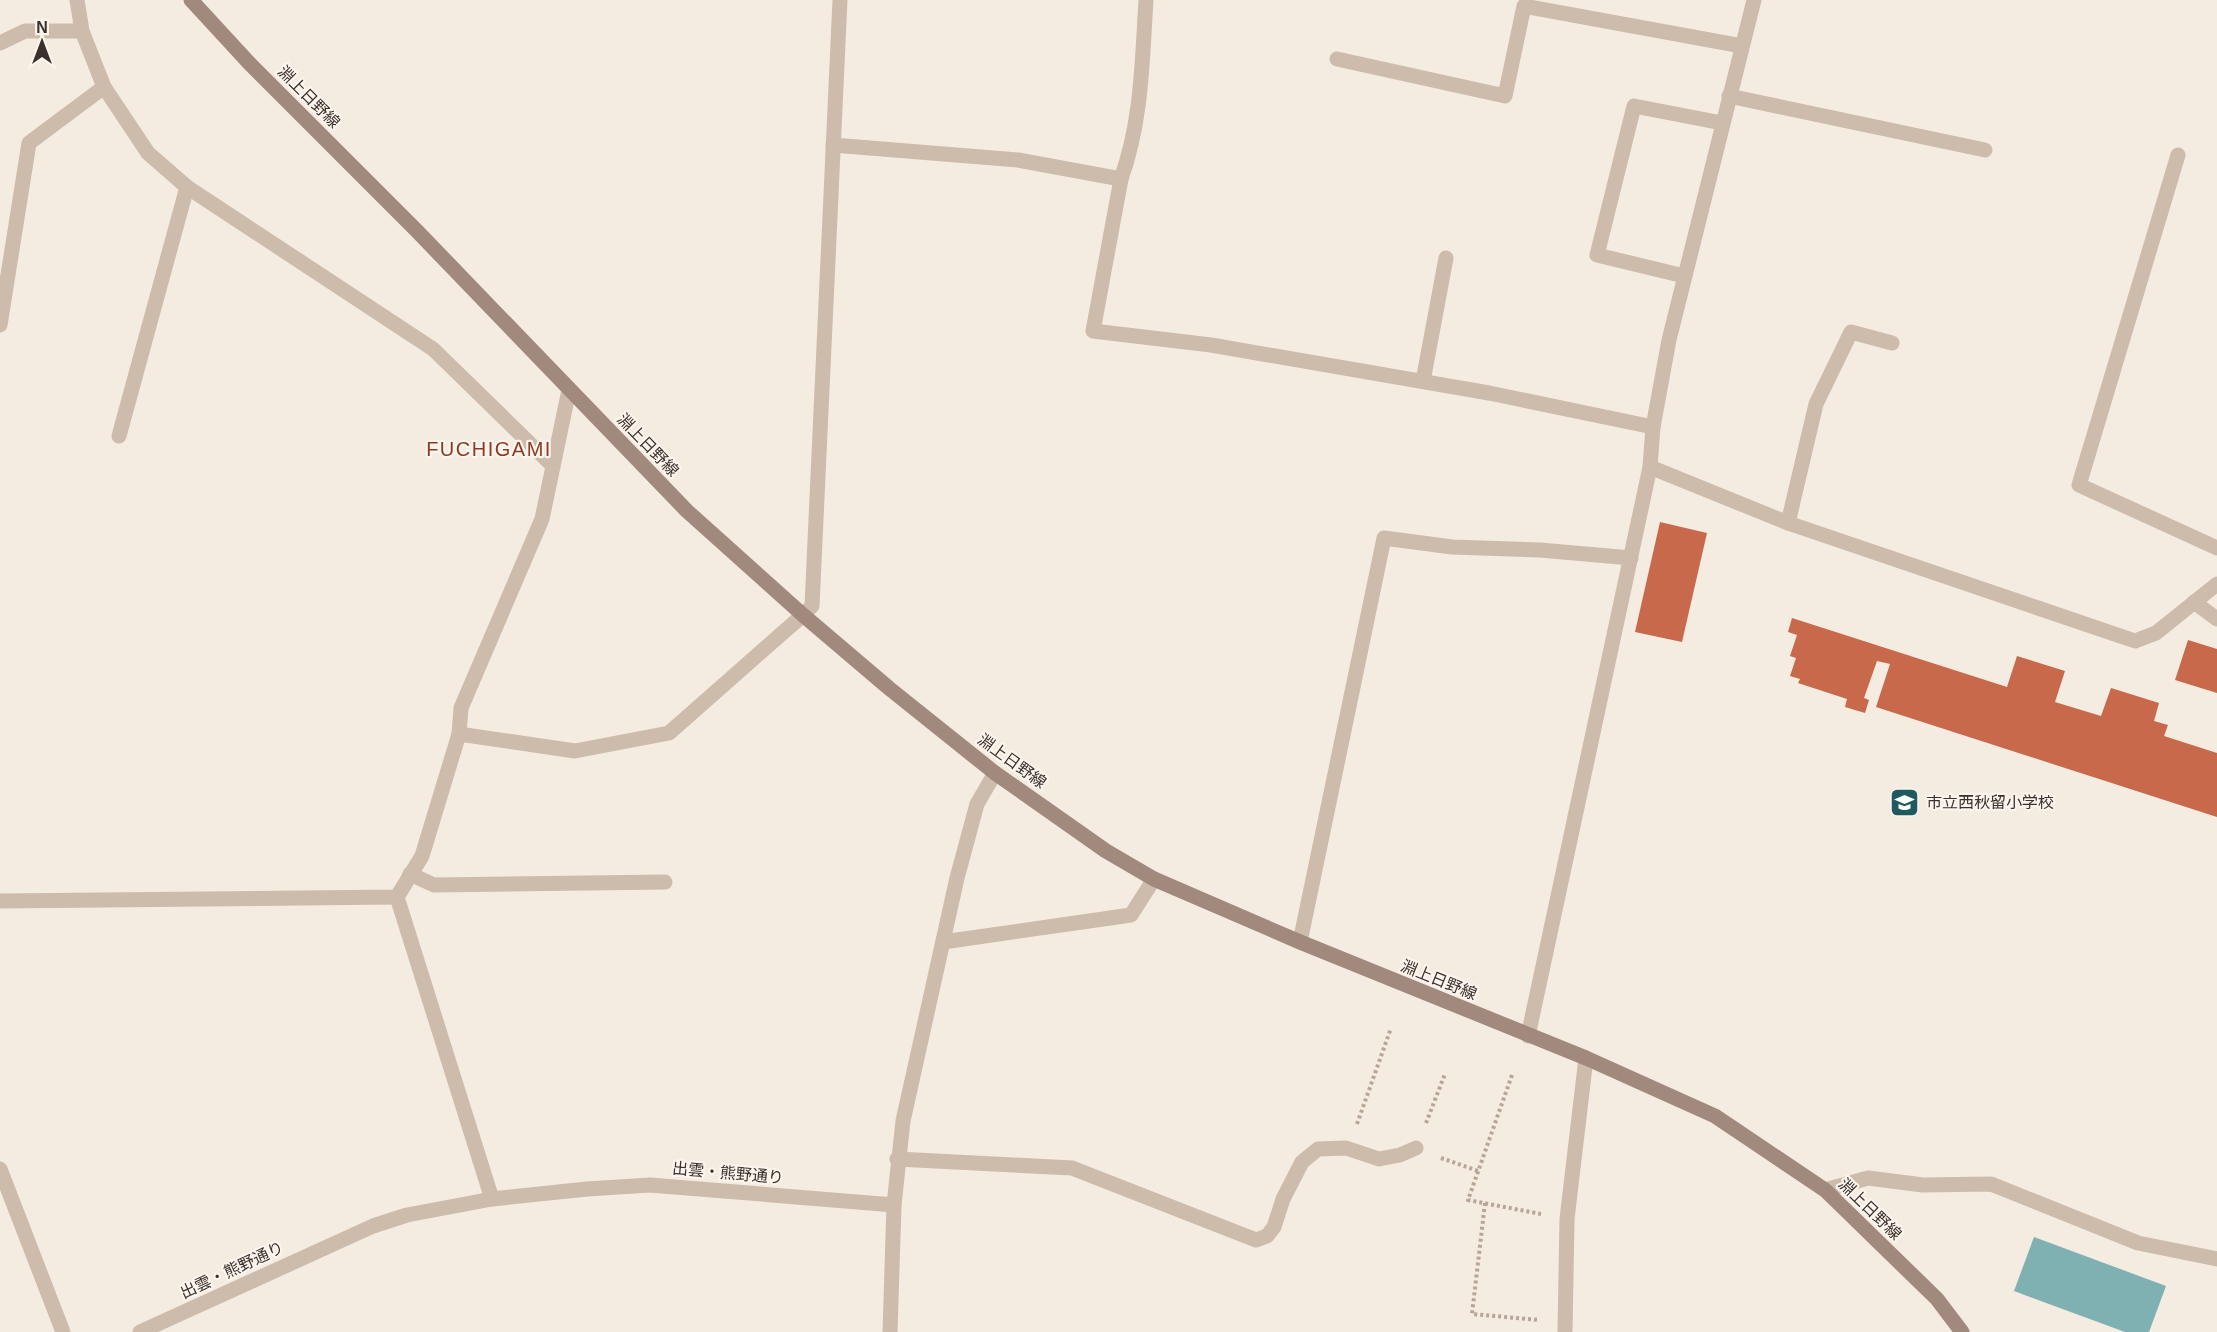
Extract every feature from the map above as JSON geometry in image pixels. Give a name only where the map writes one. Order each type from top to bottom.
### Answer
[{"type":"main road","name":"淵上日野線","points":[[191,0],[250,64],[417,231],[687,511],[803,615],[890,689],[995,773],[1106,851],[1154,879],[1300,942],[1586,1058],[1715,1116],[1825,1190],[1937,1299],[1962,1332]]},
{"type":"street","points":[[77,0],[82,31],[104,87],[148,153],[187,187],[432,349],[553,466]]},
{"type":"street","points":[[459,734],[574,751],[669,733],[812,606],[840,0]]},
{"type":"street","points":[[1146,0],[1139,109],[1131,150],[1120,179],[1093,331],[1211,345],[1423,381],[1653,427]]},
{"type":"street","points":[[1528,1036],[1650,467],[1653,427],[1669,340],[1754,0]]},
{"type":"street","points":[[1337,59],[1505,96],[1524,6],[1742,46]]},
{"type":"street","points":[[0,43],[25,31],[82,31]]},
{"type":"street","points":[[0,325],[29,142],[104,87]]},
{"type":"street","points":[[1730,96],[1985,150]]},
{"type":"street","points":[[1684,276],[1597,255],[1634,106],[1722,123]]},
{"type":"street","points":[[833,145],[1018,160],[1120,179]]},
{"type":"street","points":[[2178,155],[2079,485],[2217,548]]},
{"type":"street","points":[[120,436],[187,187]]},
{"type":"street","points":[[1423,381],[1446,258]]},
{"type":"street","points":[[1788,523],[1816,404],[1851,332],[1892,343]]},
{"type":"street","points":[[492,1199],[397,897],[422,856],[459,734],[461,708],[542,519],[569,390]]},
{"type":"street","points":[[1650,467],[1788,523],[2136,641],[2156,633],[2217,584]]},
{"type":"street","points":[[1300,942],[1384,538],[1452,547],[1540,550],[1631,558]]},
{"type":"street","points":[[2194,602],[2217,619]]},
{"type":"street","points":[[891,1332],[894,1205],[897,1159],[903,1121],[977,804],[995,773]]},
{"type":"street","points":[[410,874],[434,885],[665,882]]},
{"type":"street","points":[[943,942],[1131,915],[1154,879]]},
{"type":"street","points":[[0,901],[397,897]]},
{"type":"street","points":[[1565,1332],[1567,1219],[1586,1058]]},
{"type":"street","points":[[897,1159],[1072,1168],[1256,1240],[1267,1236],[1274,1227],[1283,1199],[1302,1162],[1318,1149],[1346,1148],[1379,1159],[1400,1155],[1416,1148]]},
{"type":"street","points":[[0,1169],[63,1332]]},
{"type":"street","points":[[1825,1190],[1868,1178],[1923,1185],[1991,1184],[2138,1244],[2217,1259]]},
{"type":"street","name":"出雲・熊野通り","points":[[141,1332],[373,1226],[407,1215],[492,1199],[650,1185],[894,1205]]},
{"type":"path","points":[[1357,1124],[1391,1028]]},
{"type":"path","points":[[1445,1074],[1416,1148],[1478,1171]]},
{"type":"path","points":[[1512,1075],[1468,1200],[1542,1214]]},
{"type":"path","points":[[1485,1203],[1472,1314],[1545,1321]]},
{"type":"water","points":[[2034,1237],[2166,1286],[2149,1332],[2125,1332],[2014,1291]]},
{"type":"building","points":[[1660,522],[1707,533],[1682,642],[1635,632]]},
{"type":"building","points":[[1792,618],[2007,687],[2017,656],[2065,671],[2055,702],[2101,716],[2111,688],[2159,703],[2154,721],[2168,725],[2164,736],[2217,753],[2217,817],[1876,707],[1890,664],[1877,661],[1864,698],[1869,700],[1865,713],[1845,707],[1847,699],[1798,683],[1800,679],[1790,676],[1796,658],[1790,656],[1797,635],[1788,632]]},
{"type":"building","points":[[2188,640],[2217,649],[2217,693],[2175,680]]},
{"type":"place","name":"市立西秋留小学校","points":[[1905,802]]},
{"type":"district","name":"FUCHIGAMI","points":[[489,449]]}]
